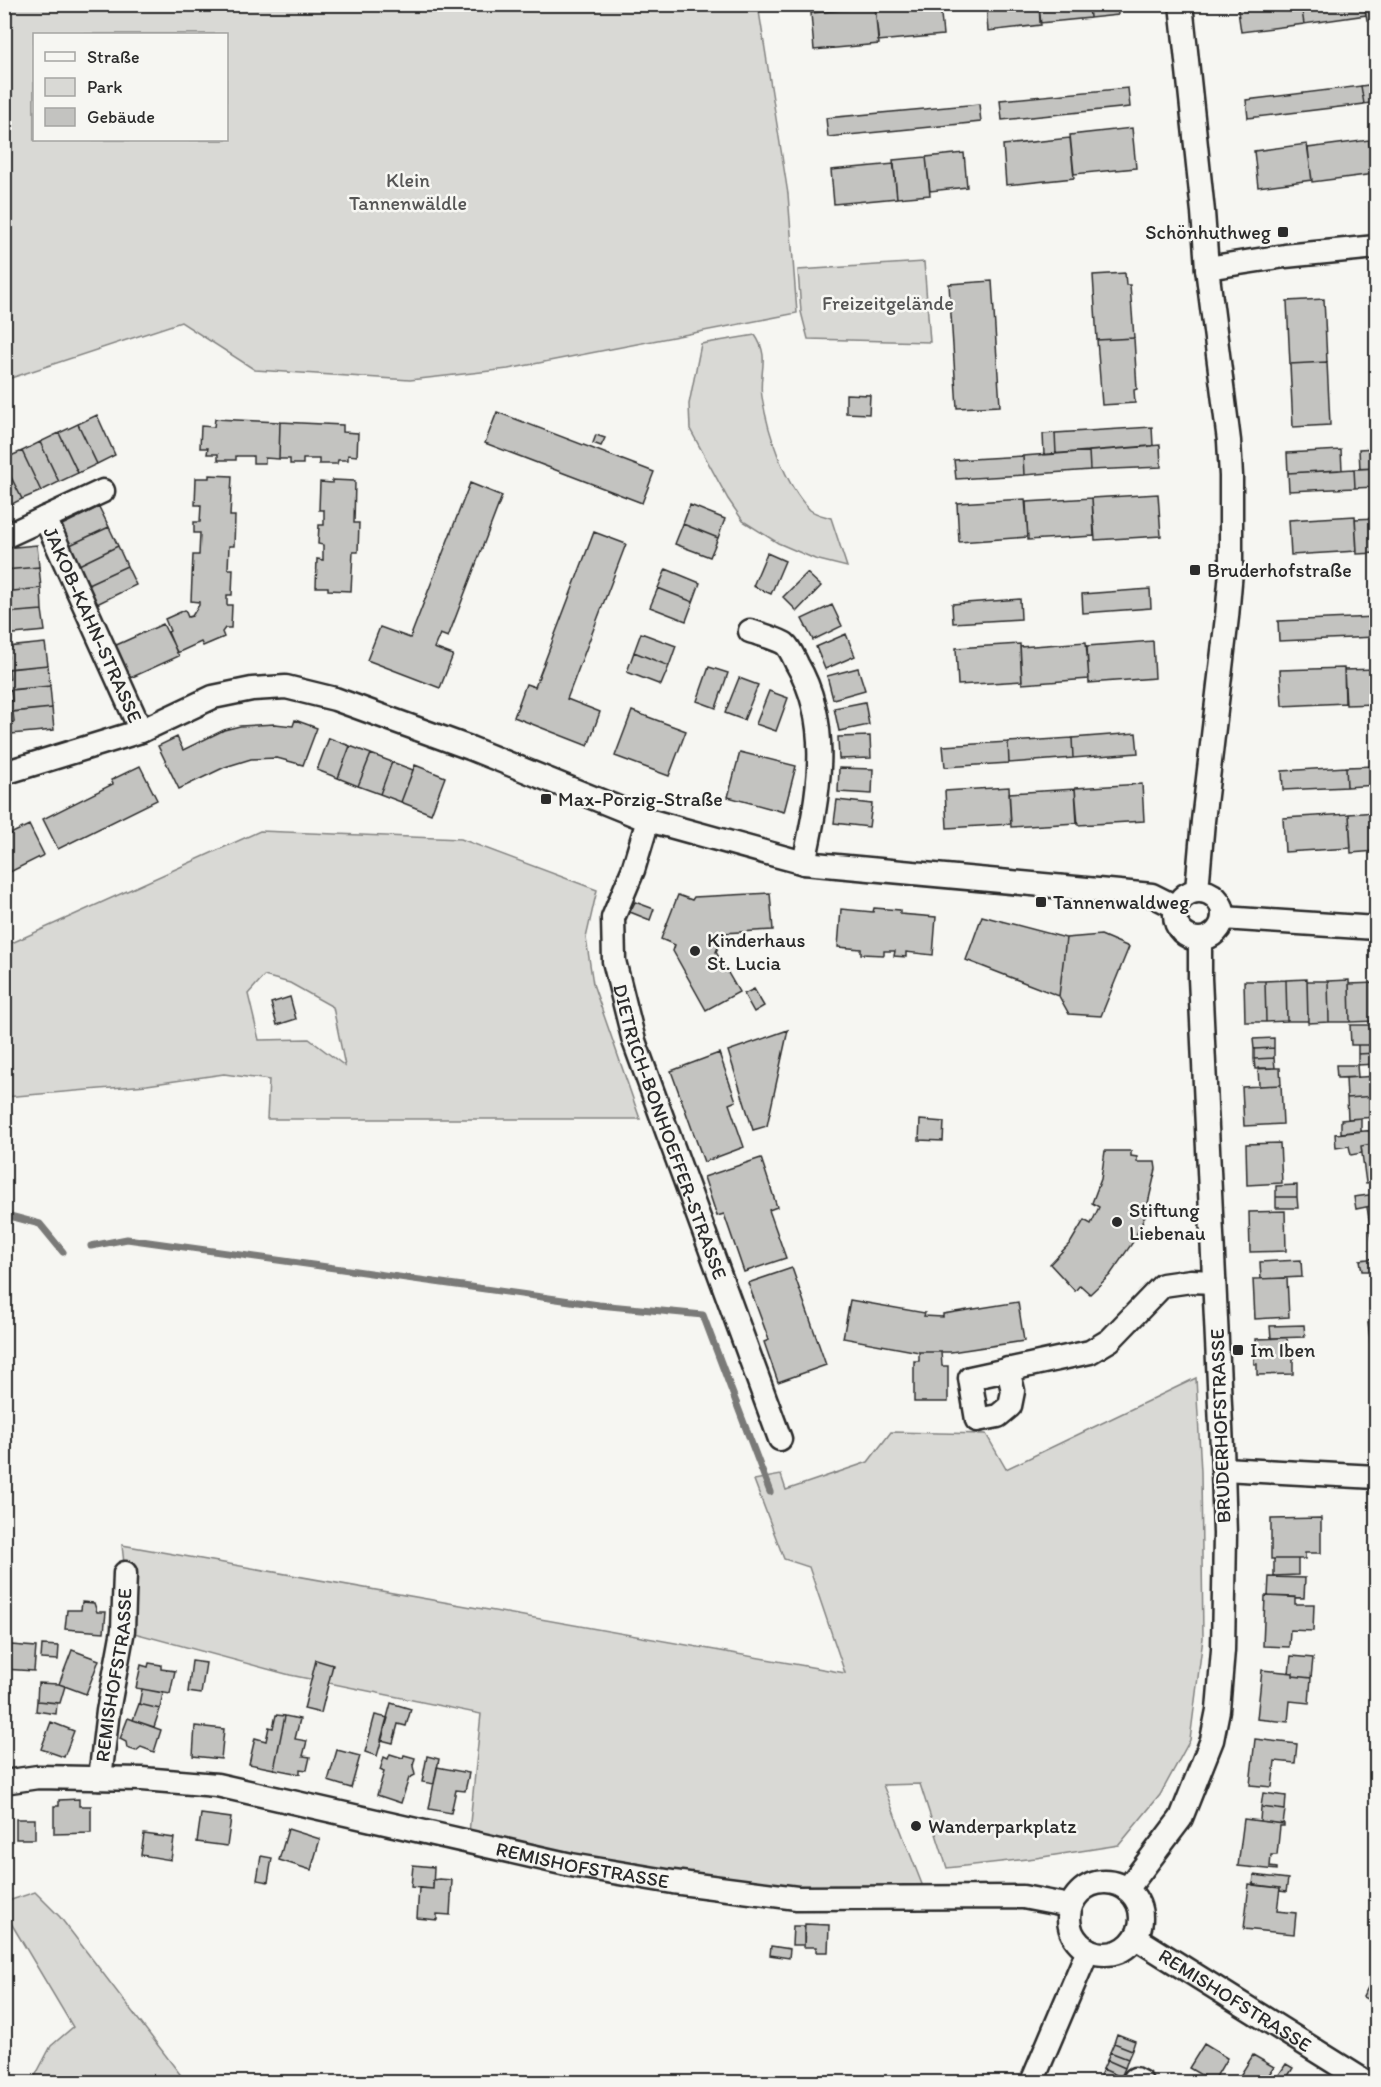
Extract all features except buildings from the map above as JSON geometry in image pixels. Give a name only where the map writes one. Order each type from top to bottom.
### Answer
[{"type":"street","points":[[1180,4],[1207,268],[1229,441],[1231,571],[1197,890]]},
{"type":"street","points":[[1207,268],[1286,256],[1377,247]]},
{"type":"street","name":"JAKOB-KAHN-STRASSE","points":[[4,537],[103,491]]},
{"type":"street","name":"JAKOB-KAHN-STRASSE","points":[[45,518],[141,731]]},
{"type":"street","points":[[750,631],[785,644],[812,694],[821,755],[813,818],[804,863]]},
{"type":"street","points":[[4,773],[141,731],[213,697],[252,689],[286,687],[335,699],[470,748],[648,820],[804,863],[1152,895],[1176,907]]},
{"type":"street","name":"DIETRICH-BONHOEFFER-STRASSE","points":[[648,820],[633,870],[613,918],[614,961],[634,1041],[780,1439]]},
{"type":"street","points":[[1197,890],[1208,892],[1217,898],[1222,908],[1223,918],[1219,929],[1211,937],[1200,940],[1182,933],[1176,925],[1174,916],[1180,898],[1197,890]]},
{"type":"street","points":[[1223,918],[1377,928]]},
{"type":"street","name":"BRUDERHOFSTRASSE","points":[[1128,1888],[1180,1818],[1212,1740],[1218,1710],[1223,1650],[1225,1534],[1223,1469],[1200,940]]},
{"type":"street","points":[[1008,1369],[1090,1352],[1110,1340],[1163,1285],[1191,1281],[1214,1282]]},
{"type":"street","points":[[1223,1469],[1377,1477]]},
{"type":"street","name":"REMISHOFSTRASSE","points":[[100,1778],[108,1711],[123,1630],[124,1573]]},
{"type":"street","name":"REMISHOFSTRASSE","points":[[4,1782],[38,1777],[217,1785],[571,1865],[797,1898],[1023,1897],[1070,1906]]},
{"type":"street","points":[[1112,1881],[1128,1888],[1139,1903],[1142,1920],[1136,1938],[1123,1950],[1106,1954],[1088,1950],[1075,1939],[1069,1923],[1070,1906],[1080,1891],[1095,1882],[1112,1881]]},
{"type":"street","name":"REMISHOFSTRASSE","points":[[1136,1938],[1366,2082]]},
{"type":"street","points":[[1032,2082],[1088,1950]]},
{"type":"green space","name":"Klein Tannenwäldle","points":[[4,5],[758,5],[788,194],[797,313],[508,369],[410,380],[255,370],[181,322],[5,380]]},
{"type":"green space","name":"Freizeitgelände","points":[[924,262],[930,342],[808,339],[801,312],[798,270]]},
{"type":"green space","points":[[755,335],[760,343],[763,358],[762,397],[778,457],[792,486],[810,510],[831,518],[847,567],[815,559],[778,543],[743,521],[728,499],[690,429],[689,404],[701,344]]},
{"type":"green space","points":[[260,831],[461,839],[597,890],[586,938],[593,984],[640,1119],[267,1119],[269,1080],[224,1074],[147,1085],[5,1097],[5,946]],"holes":[[[264,976],[290,983],[333,1007],[345,1066],[309,1039],[259,1040],[248,994]]]},
{"type":"green space","points":[[1196,1378],[1201,1472],[1203,1638],[1190,1740],[1160,1795],[1119,1845],[1036,1858],[947,1868],[920,1784],[883,1785],[927,1897],[797,1898],[468,1843],[481,1714],[290,1675],[123,1630],[125,1573],[122,1545],[845,1673],[809,1567],[784,1559],[754,1480],[781,1475],[786,1490],[868,1462],[891,1432],[986,1434],[1006,1469]]},
{"type":"green space","points":[[35,1892],[60,1917],[186,2082],[32,2082],[51,2046],[73,2027],[5,1913],[5,1902]]},
{"type":"waterway","points":[[4,1219],[10,1216],[40,1224],[63,1252]]},
{"type":"waterway","points":[[91,1246],[127,1239],[599,1305],[703,1315],[770,1492]]},
{"type":"place","name":"Schönhuthweg","points":[[1283,232]]},
{"type":"place","name":"Bruderhofstraße","points":[[1195,570]]},
{"type":"place","name":"Max-Porzig-Straße","points":[[546,799]]},
{"type":"place","name":"Tannenwaldweg","points":[[1041,902]]},
{"type":"place","name":"Kinderhaus St. Lucia","points":[[695,951]]},
{"type":"place","name":"Stiftung Liebenau","points":[[1117,1222]]},
{"type":"place","name":"Im Iben","points":[[1238,1350]]},
{"type":"place","name":"Wanderparkplatz","points":[[916,1826]]}]
